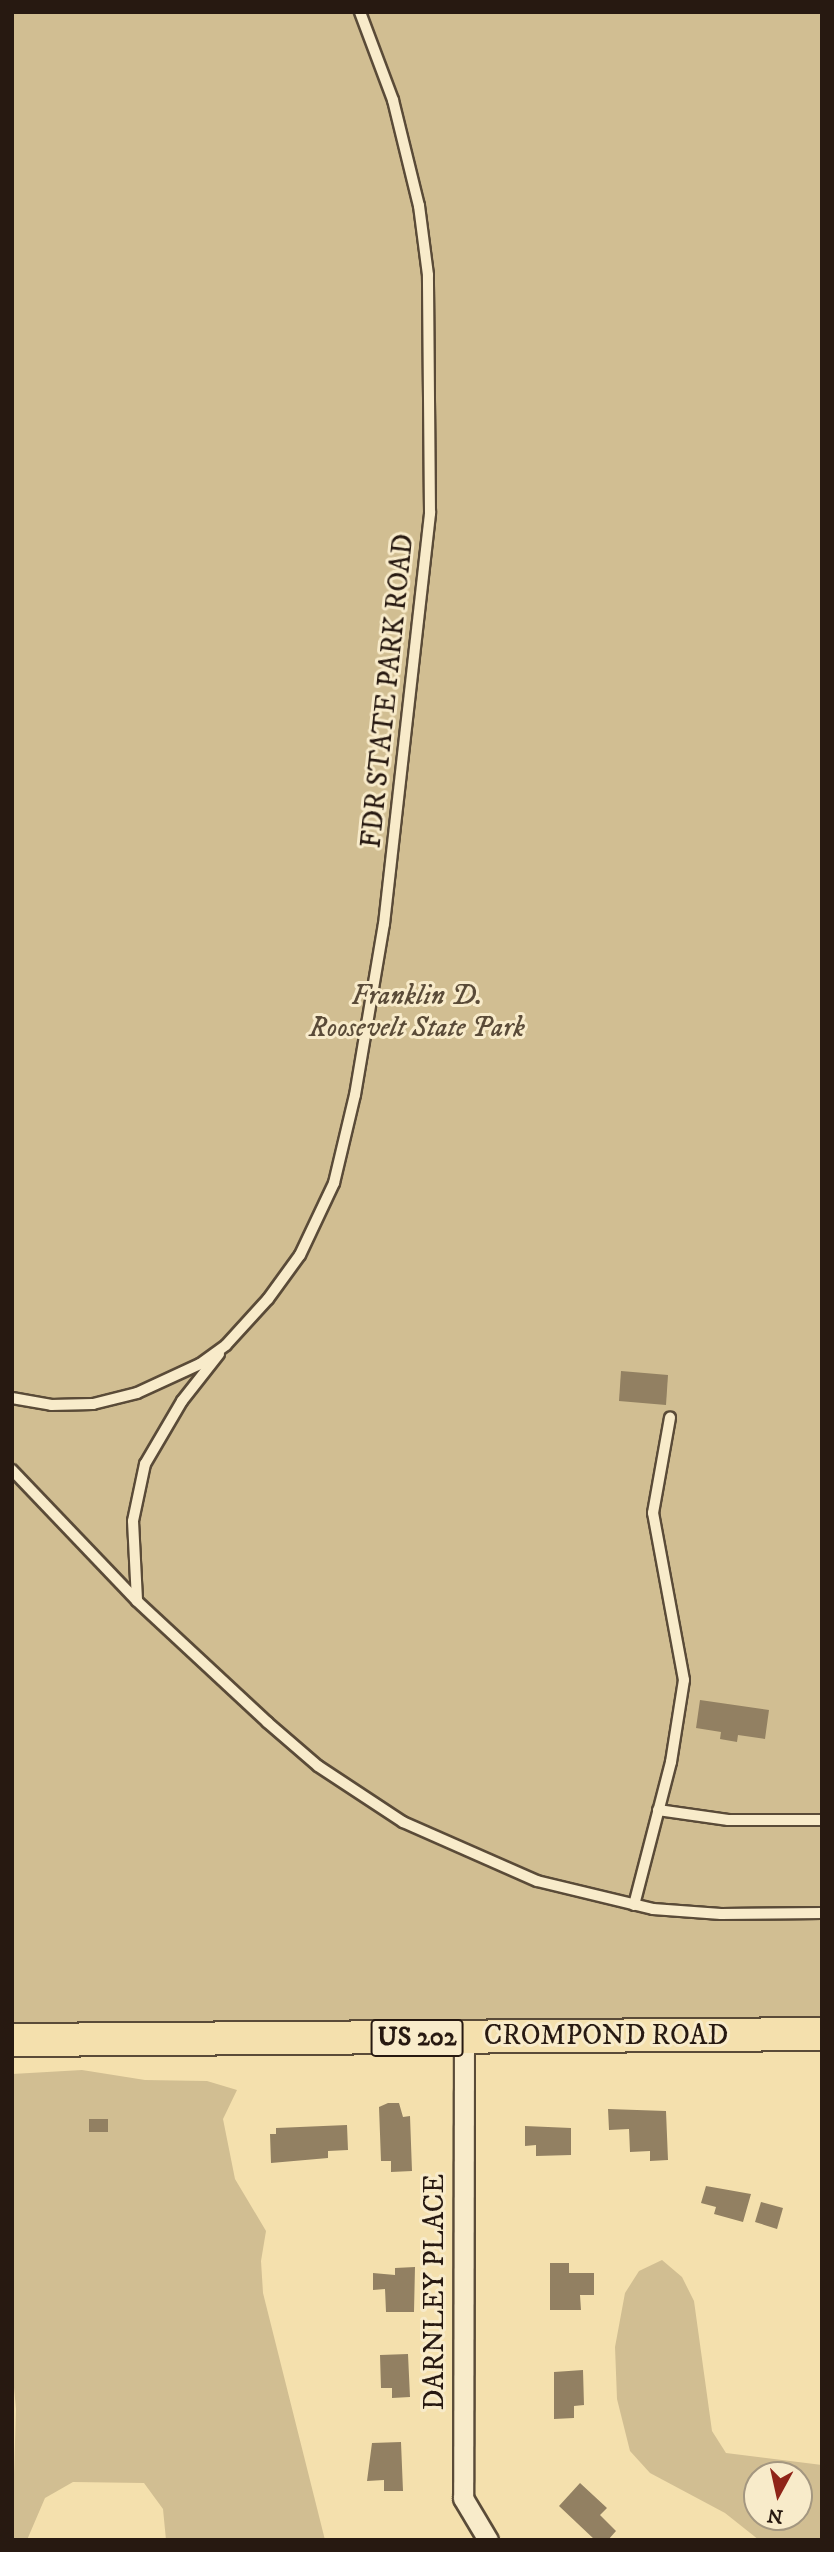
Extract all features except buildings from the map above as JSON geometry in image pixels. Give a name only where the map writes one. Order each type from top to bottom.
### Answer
[{"type":"highway","name":"CROMPOND ROAD","points":[[12,2040],[822,2034]]},
{"type":"street","name":"DARNLEY PLACE","points":[[464,2037],[463,2498],[488,2540]]},
{"type":"lane","name":"FDR STATE PARK ROAD","points":[[138,1601],[134,1521],[145,1464],[182,1401],[300,1255],[334,1183],[355,1095],[384,924],[425,581],[432,430],[428,275],[418,206],[393,100],[360,12]]},
{"type":"lane","name":"FDR STATE PARK ROAD","points":[[12,1398],[51,1405],[93,1404],[126,1396],[174,1378],[226,1345]]},
{"type":"lane","points":[[634,1905],[658,1810],[684,1680],[653,1513],[670,1418]]},
{"type":"lane","points":[[12,1470],[138,1601],[318,1766],[374,1804],[488,1863],[573,1891],[634,1905],[721,1914],[822,1913]]},
{"type":"lane","points":[[658,1810],[728,1820],[822,1820]]},
{"type":"green space","name":"Franklin D. Roosevelt State Park","points":[[12,12],[822,12],[822,2022],[12,2024]]},
{"type":"green space","points":[[82,2070],[145,2080],[207,2081],[237,2090],[223,2119],[235,2179],[266,2231],[261,2261],[263,2293],[325,2540],[166,2540],[163,2509],[144,2483],[73,2482],[45,2498],[27,2540],[12,2540],[16,2409],[12,2366],[12,2074]]},
{"type":"green space","points":[[662,2260],[682,2277],[694,2301],[712,2431],[726,2453],[790,2461],[743,2461],[743,2527],[725,2513],[650,2473],[630,2451],[617,2399],[615,2347],[625,2293],[639,2271]]},
{"type":"green space","points":[[813,2464],[822,2465],[822,2540],[759,2540],[748,2531],[813,2531]]}]
